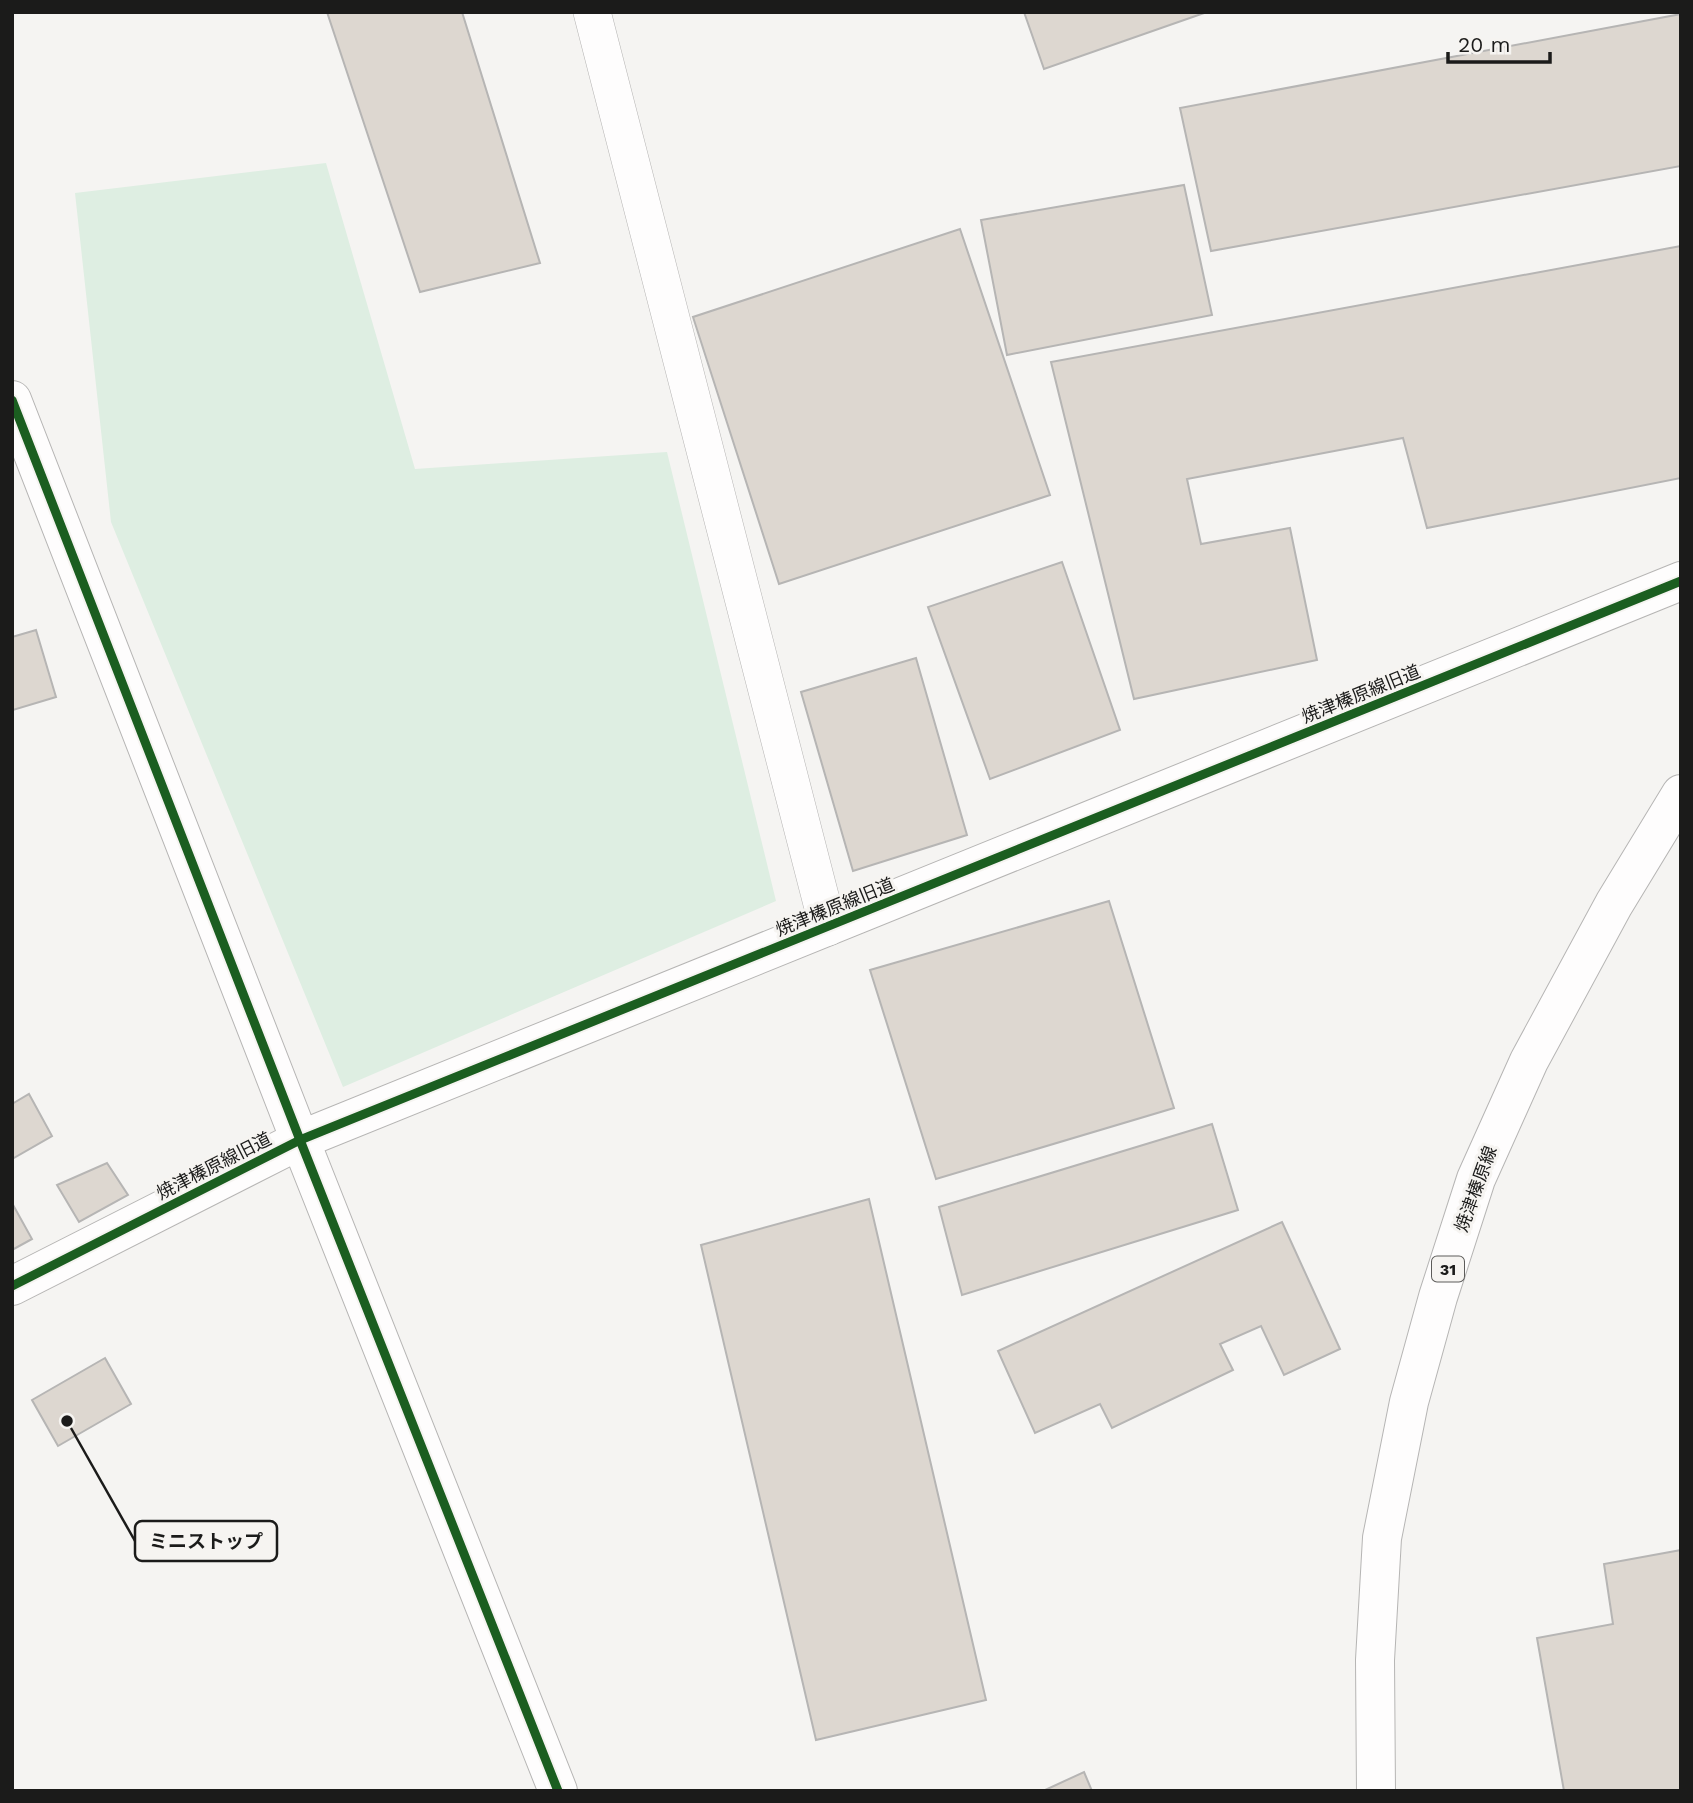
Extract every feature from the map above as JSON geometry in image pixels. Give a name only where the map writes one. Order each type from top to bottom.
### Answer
[{"type":"street","points":[[592,12],[828,927]]},
{"type":"street","points":[[12,400],[300,1140],[558,1791]]},
{"type":"street","name":"焼津榛原線旧道","points":[[12,1286],[300,1140],[1681,581]]},
{"type":"street","name":"焼津榛原線","points":[[1376,1791],[1375,1660],[1382,1538],[1409,1402],[1438,1297],[1476,1179],[1529,1061],[1614,904],[1681,794]]},
{"type":"green space","points":[[326,163],[415,469],[667,452],[776,901],[343,1087],[111,522],[75,193]]},
{"type":"building","points":[[327,12],[462,12],[540,263],[420,292]]},
{"type":"building","points":[[1024,12],[1207,12],[1044,69]]},
{"type":"building","points":[[1681,14],[1681,166],[1211,251],[1180,108]]},
{"type":"building","points":[[1184,185],[1212,315],[1007,355],[981,220]]},
{"type":"building","points":[[960,229],[1050,495],[779,584],[693,317]]},
{"type":"building","points":[[1681,246],[1681,478],[1427,528],[1403,438],[1187,479],[1201,544],[1290,528],[1317,660],[1134,699],[1051,362]]},
{"type":"building","points":[[1062,562],[1120,730],[990,779],[928,607]]},
{"type":"building","points":[[36,630],[56,697],[13,710],[12,637]]},
{"type":"building","points":[[916,658],[967,835],[853,871],[801,692]]},
{"type":"building","points":[[1109,901],[1174,1108],[936,1179],[870,970]]},
{"type":"building","points":[[29,1094],[52,1136],[12,1159],[12,1104]]},
{"type":"building","points":[[1212,1124],[1238,1210],[962,1295],[939,1207]]},
{"type":"building","points":[[107,1163],[128,1195],[79,1222],[57,1185]]},
{"type":"building","points":[[869,1199],[986,1700],[816,1740],[701,1245]]},
{"type":"building","points":[[12,1203],[32,1239],[12,1250]]},
{"type":"building","points":[[1282,1222],[1340,1349],[1284,1375],[1261,1326],[1220,1344],[1233,1370],[1112,1428],[1100,1404],[1035,1433],[998,1351]]},
{"type":"building","points":[[105,1358],[131,1404],[58,1446],[32,1400]]},
{"type":"building","points":[[1681,1550],[1681,1791],[1564,1791],[1537,1638],[1613,1624],[1604,1564]]},
{"type":"building","points":[[1084,1772],[1092,1791],[1043,1791]]},
{"type":"cycle path","points":[[12,400],[300,1140],[558,1791]]},
{"type":"cycle path","points":[[12,1286],[300,1140],[1681,581]]},
{"type":"place","name":"ミニストップ","points":[[67,1421]]}]
